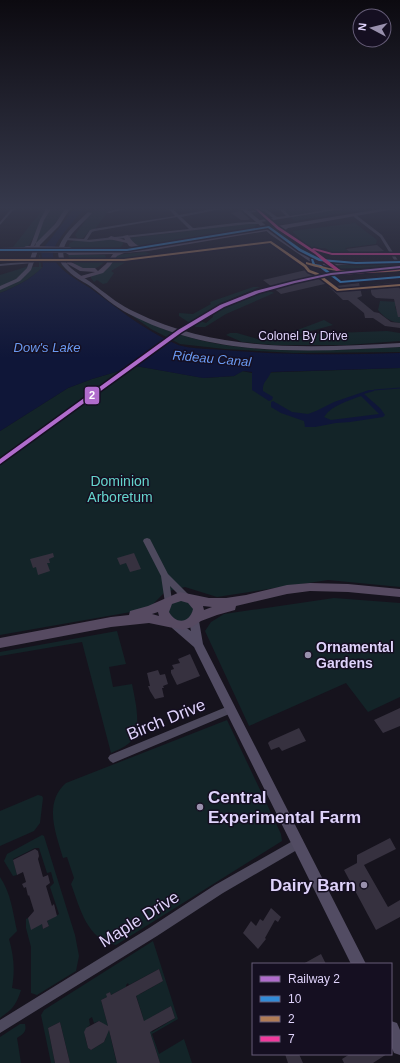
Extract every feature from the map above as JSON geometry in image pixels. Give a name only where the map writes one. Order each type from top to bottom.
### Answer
[{"type":"main road","points":[[0,288],[22,276],[29,269],[32,259]]},
{"type":"main road","name":"Colonel By Drive","points":[[61,259],[66,266],[83,276]]},
{"type":"main road","name":"Colonel By Drive","points":[[67,259],[69,263],[83,276],[130,312],[162,326],[188,335],[221,343],[251,347],[301,350],[400,345]]},
{"type":"main road","points":[[83,276],[101,269],[109,259]]},
{"type":"main road","points":[[83,276],[106,268],[112,259]]},
{"type":"main road","points":[[308,259],[313,262],[314,265],[356,262],[399,262]]},
{"type":"main road","points":[[313,259],[323,265],[338,281],[400,277]]},
{"type":"main road","points":[[69,263],[77,269],[101,269]]},
{"type":"main road","points":[[110,622],[120,617],[150,610],[176,597],[187,597],[212,603],[228,602],[296,588],[348,588],[400,593]]},
{"type":"main road","points":[[0,643],[110,622],[149,618],[173,624],[185,625],[222,609],[325,588]]},
{"type":"main road","points":[[187,597],[198,605],[199,611],[195,620],[198,644],[358,963]]},
{"type":"main road","points":[[167,602],[163,612],[167,620],[198,644]]},
{"type":"main road","points":[[392,1031],[400,1047]]},
{"type":"street","points":[[388,262],[391,259]]},
{"type":"street","points":[[0,265],[32,262]]},
{"type":"street","points":[[147,541],[165,576],[187,597]]},
{"type":"street","points":[[165,576],[167,602]]},
{"type":"street","name":"Birch Drive","points":[[113,758],[231,709]]},
{"type":"street","name":"Maple Drive","points":[[0,1027],[219,889],[298,843]]},
{"type":"green space","points":[[39,259],[40,259],[41,267],[43,267],[23,282],[0,293],[0,275],[26,267],[39,267]]},
{"type":"green space","points":[[70,259],[105,259],[101,265],[92,269],[82,268],[73,263]]},
{"type":"green space","points":[[114,259],[133,259],[111,271],[114,273],[107,283],[103,284],[97,280],[94,282],[91,278],[91,276],[106,270]]},
{"type":"green space","points":[[63,264],[101,294],[61,265]]},
{"type":"green space","points":[[400,264],[332,270],[329,268],[340,265]]},
{"type":"green space","points":[[253,287],[260,287],[219,304],[195,319],[206,323],[213,317],[213,313],[244,298],[262,292],[274,293],[226,314],[205,327],[196,327],[179,316],[179,313],[193,314],[211,304],[210,302]]},
{"type":"green space","points":[[380,301],[400,302],[400,306],[395,306],[396,310],[400,310],[400,323],[390,320],[380,313],[378,310]]},
{"type":"green space","points":[[123,310],[156,326],[189,337],[224,345],[259,349],[294,350],[400,347],[400,352],[294,353],[225,349],[180,344],[151,329]]},
{"type":"green space","points":[[324,320],[333,325],[296,335],[292,332]]},
{"type":"green space","points":[[387,331],[400,333],[400,341],[347,345],[274,345],[242,342],[226,335],[230,333],[237,333],[261,340],[283,341],[310,334]]},
{"type":"green space","name":"Dominion Arboretum","points":[[136,366],[204,378],[234,376],[242,371],[252,373],[400,368],[400,587],[328,580],[217,597],[185,587],[165,592],[148,609],[0,635],[0,431],[68,388]]},
{"type":"green space","name":"Ornamental Gardens","points":[[334,598],[400,603],[400,697],[368,712],[346,683],[249,726],[205,631],[211,622],[224,614]]},
{"type":"green space","points":[[185,599],[196,612],[187,621],[176,621],[168,613],[170,606],[175,601]]},
{"type":"green space","points":[[117,631],[126,664],[109,667],[113,687],[132,684],[137,724],[133,739],[122,748],[111,753],[82,642],[0,656],[0,652]]},
{"type":"green space","points":[[227,720],[281,834],[282,841],[116,945],[106,942],[91,930],[86,922],[71,884],[74,878],[67,857],[63,858],[53,819],[53,809],[59,791],[66,783]]},
{"type":"green space","points":[[38,795],[42,796],[43,798],[40,823],[34,831],[0,846],[0,811]]},
{"type":"green space","points":[[42,835],[44,836],[75,935],[79,956],[76,971],[37,995],[31,993],[31,947],[26,928],[26,919],[28,918],[42,924],[43,929],[49,926],[47,921],[59,914],[50,887],[54,883],[51,872],[47,873],[39,848],[35,848],[13,859],[17,875],[13,876],[4,861],[7,854]]},
{"type":"green space","points":[[0,877],[9,896],[17,931],[9,939],[14,964],[12,988],[21,990],[14,1006],[0,1018]]},
{"type":"green space","points":[[153,941],[178,1019],[152,1034],[159,1054],[184,1039],[192,1063],[160,1063],[151,1035],[149,1036],[150,1028],[152,1032],[175,1018],[171,1006],[148,1019],[148,1022],[145,1024],[135,992],[140,994],[163,981],[159,969],[129,985],[128,983],[126,987],[111,995],[110,992],[107,994],[107,997],[101,1000],[108,1026],[103,1028],[101,1022],[99,1021],[94,1023],[92,1017],[89,1019],[90,1025],[87,1027],[85,1033],[88,1048],[91,1050],[104,1042],[106,1038],[104,1033],[109,1030],[116,1060],[125,1058],[117,1063],[70,1063],[60,1022],[48,1028],[55,1063],[51,1063],[41,1015],[44,1010]]},
{"type":"green space","points":[[20,1024],[25,1024],[24,1032],[17,1038],[21,1063],[0,1063],[0,1037]]},
{"type":"water","points":[[42,259],[54,259],[57,264],[68,274],[90,288],[132,319],[153,333],[181,346],[268,353],[400,353],[400,368],[271,372],[264,383],[263,388],[263,391],[273,397],[272,400],[269,401],[252,390],[252,372],[243,371],[234,376],[203,378],[136,366],[68,388],[0,431],[0,293],[23,282],[43,267]]},
{"type":"water","points":[[369,390],[374,390],[364,394],[380,408],[385,415],[383,417],[350,422],[305,427],[304,421],[281,413],[271,407],[271,402],[273,401],[292,412],[308,414],[334,402]],"holes":[[[361,396],[379,414],[331,420],[324,417],[336,406]]]},
{"type":"building","points":[[306,270],[321,280],[324,279],[329,283],[281,294],[263,280]]},
{"type":"building","points":[[359,283],[362,296],[357,298],[374,312],[379,313],[391,322],[400,323],[400,328],[385,326],[373,318],[365,318],[364,313],[348,300],[343,300],[329,287]]},
{"type":"building","points":[[393,283],[398,285],[400,289],[400,317],[398,317],[394,299],[376,298],[371,292],[371,285]]},
{"type":"building","points":[[53,553],[54,557],[49,559],[50,563],[47,563],[50,571],[38,575],[36,567],[33,568],[30,559]]},
{"type":"building","points":[[134,553],[141,569],[130,572],[126,563],[120,565],[117,558]]},
{"type":"building","points":[[190,654],[200,676],[177,685],[171,673],[171,670],[174,669],[172,665],[180,663],[178,659]]},
{"type":"building","points":[[158,670],[160,675],[165,674],[168,684],[162,688],[164,697],[155,699],[148,686],[150,686],[147,673]]},
{"type":"building","points":[[400,708],[400,726],[383,733],[374,720]]},
{"type":"building","points":[[299,728],[306,741],[282,751],[279,747],[271,750],[268,743],[270,741]]},
{"type":"building","name":"Dairy Barn","points":[[390,838],[396,849],[364,865],[388,907],[400,900],[400,917],[376,930],[344,870],[357,863],[357,855]]},
{"type":"building","points":[[35,849],[38,851],[38,859],[43,877],[48,875],[50,883],[46,886],[52,906],[54,904],[57,916],[47,921],[49,926],[43,929],[42,924],[31,930],[28,918],[34,911],[26,887],[24,888],[22,884],[26,882],[23,872],[17,875],[13,860]]},
{"type":"building","points":[[271,908],[281,917],[278,922],[275,920],[265,938],[266,939],[258,949],[243,933],[251,921],[256,926],[260,919],[263,921]]},
{"type":"building","points":[[321,954],[326,963],[305,963]]},
{"type":"building","points":[[159,969],[163,981],[136,996],[144,1021],[171,1006],[175,1018],[150,1032],[160,1063],[117,1063],[109,1030],[104,1042],[91,1050],[88,1048],[84,1032],[86,1028],[99,1021],[108,1026],[101,1000],[107,997],[106,994],[110,992],[111,995]]},
{"type":"building","points":[[60,1022],[70,1063],[55,1063],[48,1028]]},
{"type":"building","points":[[285,1055],[299,1055],[303,1063],[288,1063]]},
{"type":"building","points":[[348,1055],[385,1055],[373,1063],[344,1063],[342,1059]]},
{"type":"waterway","points":[[374,390],[400,388]]},
{"type":"rail line","name":"2","points":[[0,462],[180,331],[222,306],[257,292],[294,282],[331,274],[400,267]]},
{"type":"transit line","name":"2","points":[[0,260],[124,260],[135,259]]},
{"type":"transit line","name":"2","points":[[295,259],[309,271],[317,274],[338,290],[400,285]]},
{"type":"transit line","name":"10","points":[[317,259],[356,263],[400,262]]},
{"type":"transit line","name":"7","points":[[322,259],[343,274],[399,269]]},
{"type":"transit line","name":"10","points":[[312,260],[314,265],[320,266],[340,282],[400,277]]},
{"type":"transit line","name":"2","points":[[307,263],[318,267],[341,271],[399,270]]},
{"type":"place","name":"Ornamental Gardens","points":[[308,655]]},
{"type":"place","name":"Central Experimental Farm","points":[[200,807]]},
{"type":"place","name":"Dairy Barn","points":[[364,885]]},
{"type":"water label","name":"Dow's Lake","points":[[47,347]]},
{"type":"water label","name":"Rideau Canal","points":[[212,358]]}]
